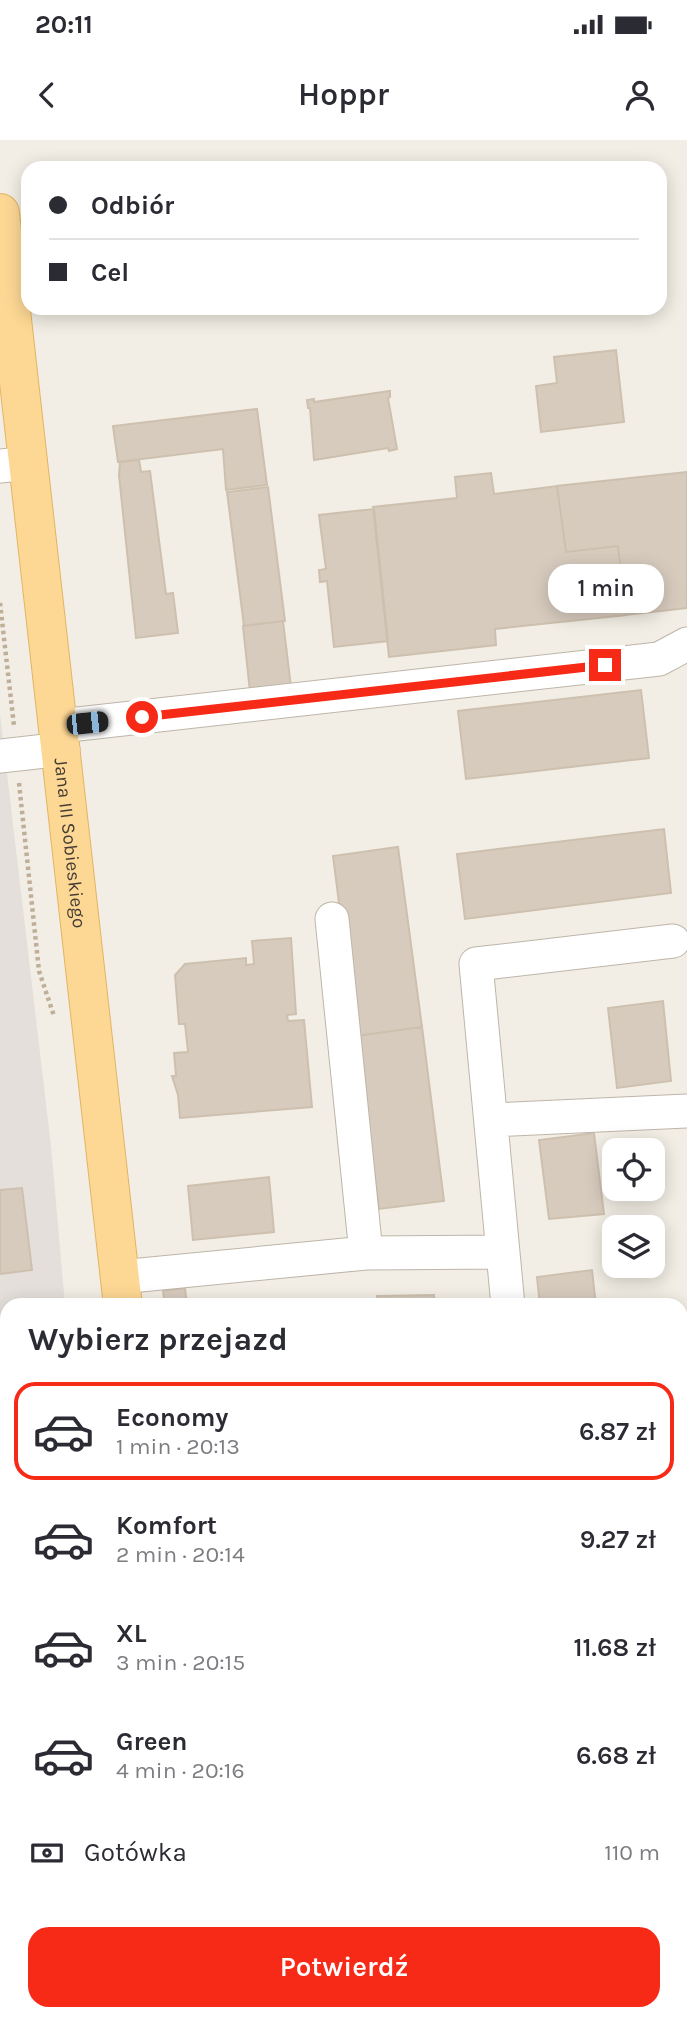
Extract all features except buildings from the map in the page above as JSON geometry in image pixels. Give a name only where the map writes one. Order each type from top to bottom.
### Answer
[{"type":"main road","name":"Jana III Sobieskiego","points":[[0,214],[14,464],[61,738],[121,1291]]},
{"type":"lane","points":[[9,755],[61,738],[659,659],[687,644]]},
{"type":"lane","points":[[332,919],[366,1253]]},
{"type":"lane","points":[[507,1298],[476,964],[673,941]]},
{"type":"lane","points":[[492,1120],[687,1111]]},
{"type":"lane","points":[[121,1291],[366,1253],[503,1252]]},
{"type":"path","points":[[0,603],[9,755],[39,971],[54,1020]]},
{"type":"shaded area","points":[[0,714],[51,1146],[64,1298],[0,1298]]},
{"type":"route","points":[[142,717],[605,665]]}]
